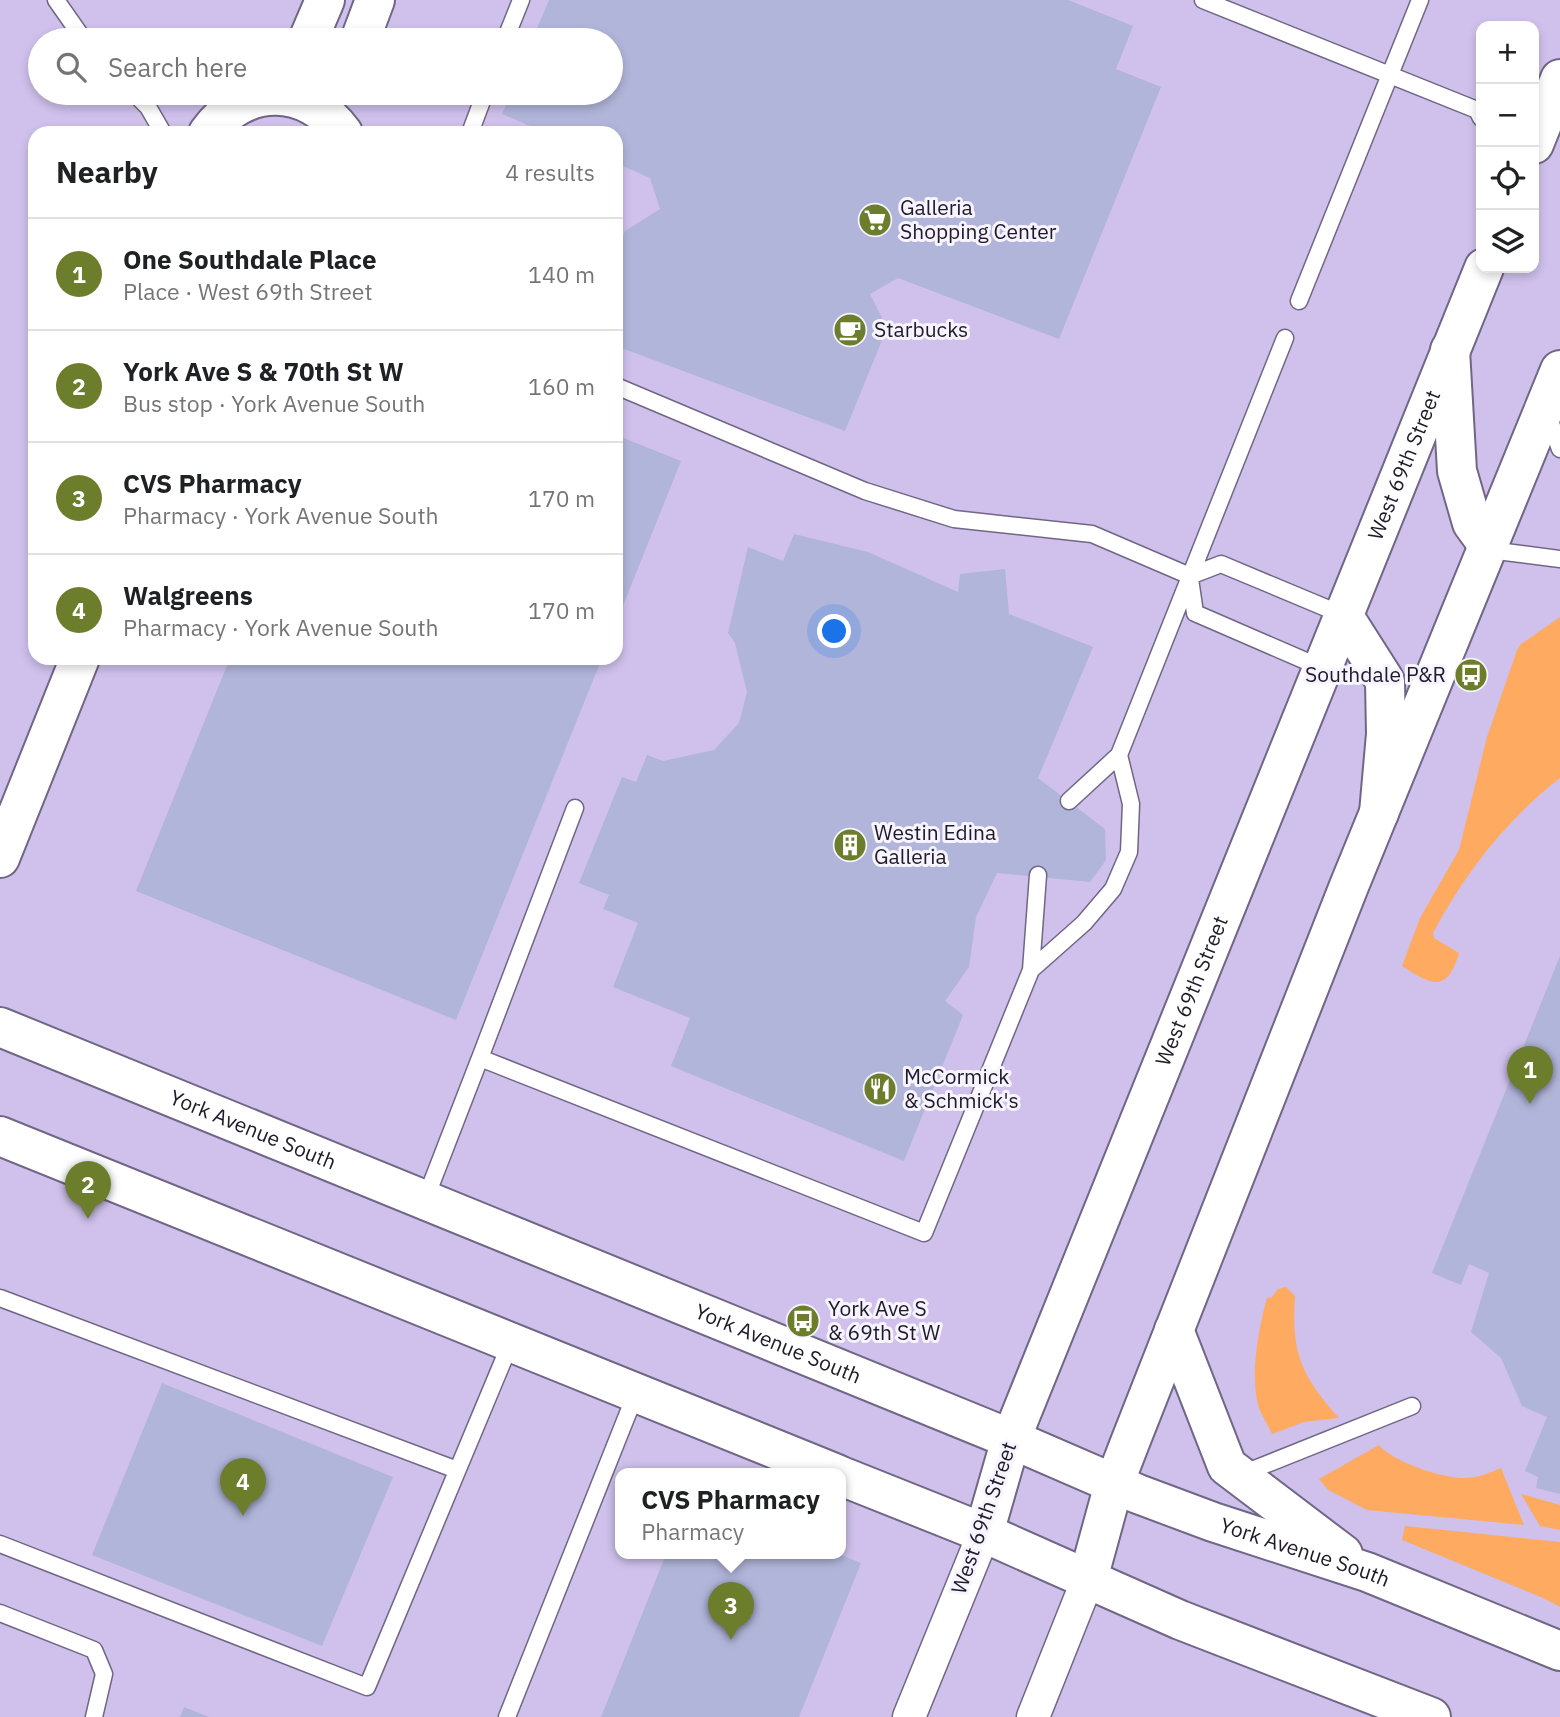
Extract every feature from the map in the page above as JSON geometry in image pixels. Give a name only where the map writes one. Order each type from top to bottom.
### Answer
[{"type":"street","points":[[313,28],[326,0]]},
{"type":"street","points":[[364,28],[375,0]]},
{"type":"street","points":[[1539,123],[1548,84]]},
{"type":"street","points":[[213,126],[221,116],[244,105]]},
{"type":"street","points":[[312,105],[338,126]]},
{"type":"street","points":[[343,126],[344,105]]},
{"type":"street","name":"West 69th Street","points":[[909,1717],[984,1533],[1011,1439],[1482,273]]},
{"type":"street","points":[[1450,351],[1457,471],[1472,523],[1488,545]]},
{"type":"street","points":[[1033,1717],[1088,1579],[1114,1484],[1174,1330],[1379,813],[1560,370]]},
{"type":"street","points":[[1343,615],[1385,681],[1387,734],[1379,813]]},
{"type":"street","points":[[0,858],[77,665]]},
{"type":"street","name":"York Avenue South","points":[[0,1027],[1011,1439],[1114,1484],[1213,1522],[1367,1572],[1560,1651]]},
{"type":"street","points":[[0,1136],[822,1468]]},
{"type":"street","points":[[1174,1330],[1227,1466],[1367,1572]]},
{"type":"street","points":[[846,1478],[984,1533],[1180,1620],[1432,1717]]},
{"type":"lane","points":[[56,0],[76,28]]},
{"type":"lane","points":[[510,28],[521,0]]},
{"type":"lane","points":[[1203,0],[1476,110]]},
{"type":"lane","points":[[1300,301],[1420,0]]},
{"type":"lane","points":[[146,105],[159,126]]},
{"type":"lane","points":[[473,126],[480,105]]},
{"type":"lane","points":[[1069,801],[1119,755],[1285,338]]},
{"type":"lane","points":[[623,389],[865,491],[954,519],[1092,534],[1190,576],[1220,564],[1343,615]]},
{"type":"lane","points":[[1545,406],[1560,449]]},
{"type":"lane","points":[[1488,545],[1504,552],[1560,559]]},
{"type":"lane","points":[[1190,576],[1195,613],[1322,668]]},
{"type":"lane","points":[[1031,970],[1084,923],[1113,889],[1129,852],[1130,804],[1119,755]]},
{"type":"lane","points":[[425,1200],[575,808]]},
{"type":"lane","points":[[480,1058],[924,1233],[1031,970],[1038,875]]},
{"type":"lane","points":[[0,1298],[457,1470]]},
{"type":"lane","points":[[0,1544],[368,1687],[511,1342]]},
{"type":"lane","points":[[507,1717],[636,1393]]},
{"type":"lane","points":[[1238,1475],[1412,1406]]},
{"type":"lane","points":[[0,1613],[94,1650],[104,1674],[94,1717]]},
{"type":"shaded area","points":[[0,0],[1560,0],[1560,1717],[0,1717]]},
{"type":"shaded area","points":[[1560,617],[1560,778],[1540,794],[1488,849],[1445,911],[1433,933],[1434,938],[1459,953],[1449,975],[1437,982],[1421,978],[1402,966],[1420,918],[1459,850],[1487,737],[1517,650],[1521,644]]},
{"type":"shaded area","points":[[1286,1287],[1295,1296],[1295,1333],[1301,1362],[1307,1376],[1339,1418],[1304,1422],[1272,1434],[1258,1404],[1256,1351],[1267,1298],[1272,1297],[1278,1289]]},
{"type":"shaded area","points":[[1379,1445],[1406,1463],[1444,1476],[1474,1477],[1501,1468],[1524,1525],[1367,1510],[1328,1490],[1319,1479]]},
{"type":"shaded area","points":[[1521,1494],[1560,1505],[1560,1530],[1540,1526]]},
{"type":"shaded area","points":[[1405,1526],[1560,1542],[1560,1607],[1402,1540]]},
{"type":"building","name":"Galleria Shopping Center","points":[[549,0],[1068,0],[1133,26],[1116,69],[1161,87],[1059,339],[898,278],[870,294],[887,328],[845,431],[623,349],[623,236],[625,231],[660,209],[650,178],[623,166],[623,126],[530,126],[502,114],[506,105],[623,105],[623,28],[537,28]]},
{"type":"building","points":[[623,438],[681,461],[623,606]]},
{"type":"building","name":"Westin Edina Galleria","points":[[794,534],[868,552],[958,592],[960,574],[1005,569],[1009,614],[1093,647],[1038,778],[1105,829],[1106,860],[1090,882],[997,873],[976,917],[969,967],[945,1001],[963,1015],[904,1161],[671,1066],[690,1018],[613,987],[638,923],[603,909],[609,895],[579,883],[622,777],[636,782],[647,755],[663,761],[714,750],[739,723],[747,692],[735,643],[728,633],[748,547],[783,561]]},
{"type":"building","points":[[227,665],[599,665],[456,1020],[136,891]]},
{"type":"building","points":[[1560,956],[1560,1494],[1536,1488],[1538,1477],[1525,1471],[1547,1417],[1522,1406],[1501,1358],[1471,1332],[1489,1273],[1469,1264],[1461,1285],[1432,1273]]},
{"type":"building","points":[[162,1383],[393,1477],[322,1646],[92,1555]]},
{"type":"building","points":[[846,1557],[861,1563],[799,1717],[601,1717],[664,1559],[846,1559]]},
{"type":"building","points":[[184,1707],[209,1717],[180,1717]]},
{"type":"place","name":"Galleria Shopping Center","points":[[875,220]]},
{"type":"place","name":"Starbucks","points":[[850,330]]},
{"type":"place","name":"Southdale P&R","points":[[1471,675]]},
{"type":"place","name":"Westin Edina Galleria","points":[[850,845]]},
{"type":"place","name":"McCormick & Schmick's","points":[[880,1089]]},
{"type":"place","name":"One Southdale Place","points":[[1530,1104]]},
{"type":"place","name":"York Ave S & 70th St W","points":[[88,1219]]},
{"type":"place","name":"York Ave S & 69th St W","points":[[803,1321]]},
{"type":"place","name":"Walgreens","points":[[243,1516]]},
{"type":"place","name":"CVS Pharmacy","points":[[731,1640]]}]
